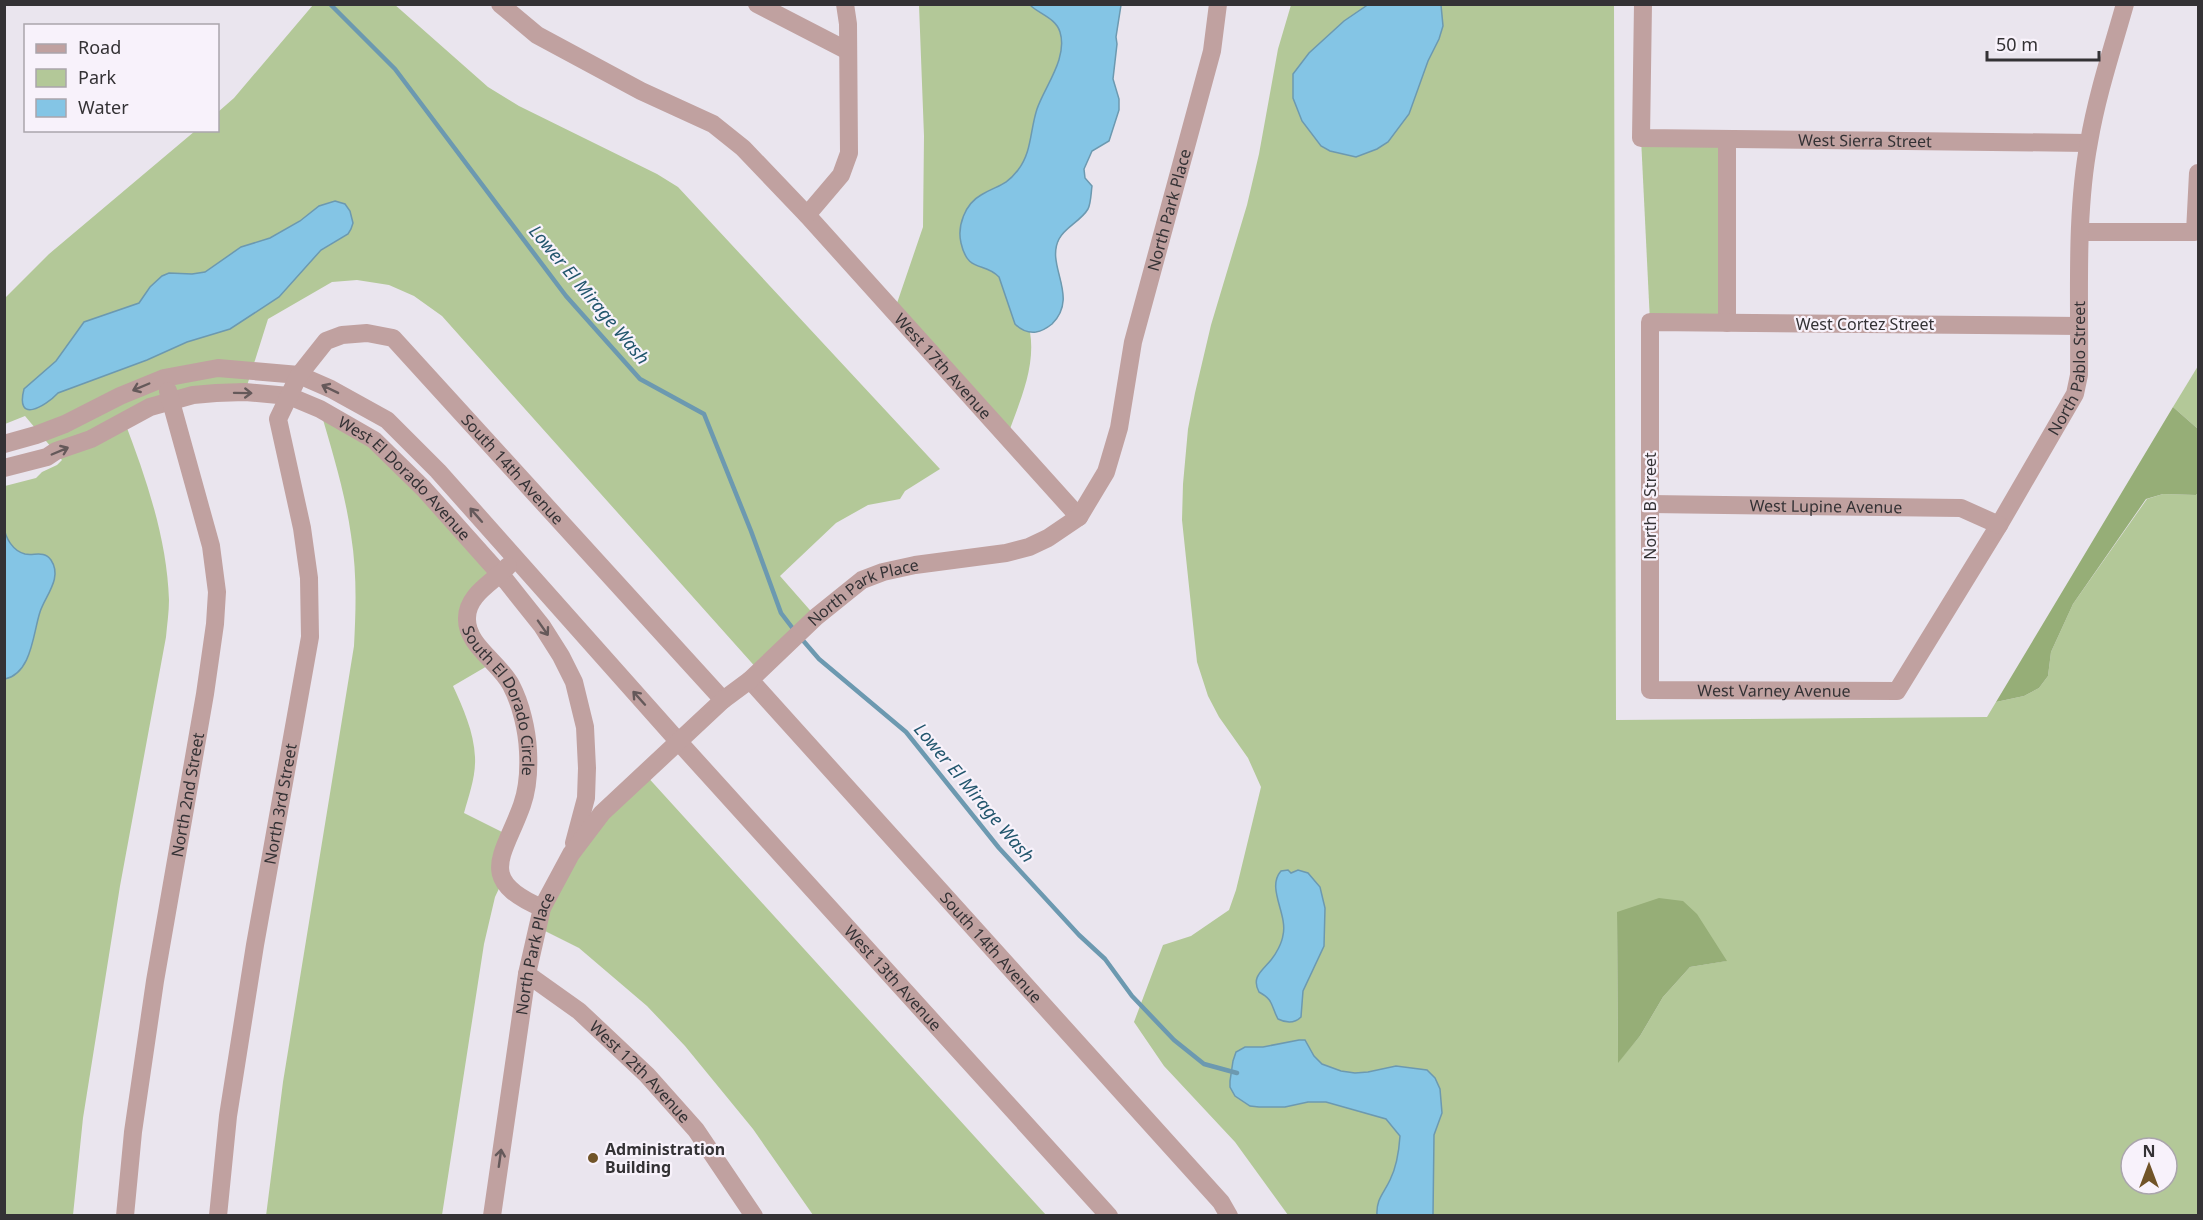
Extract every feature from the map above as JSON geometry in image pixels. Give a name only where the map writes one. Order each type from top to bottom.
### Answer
[{"type":"street","name":"West 17th Avenue","points":[[500,4],[537,35],[641,91],[713,124],[743,148],[807,215],[1079,517]]},
{"type":"street","points":[[757,4],[848,51]]},
{"type":"street","points":[[807,215],[841,175],[849,153],[845,4]]},
{"type":"street","name":"North Park Place","points":[[492,1215],[527,974],[542,908],[571,854],[602,813],[723,700],[750,680],[814,618],[862,580],[884,572],[1029,548],[1079,517],[1106,472],[1119,428],[1133,342],[1212,51],[1218,4]]},
{"type":"street","name":"West Sierra Street","points":[[1643,4],[1641,138],[2088,143]]},
{"type":"street","name":"North Pablo Street","points":[[1897,691],[1999,525],[2075,394],[2079,375],[2082,199],[2088,143],[2097,102],[2125,4]]},
{"type":"street","points":[[1727,139],[1727,323]]},
{"type":"street","points":[[2081,232],[2195,232],[2199,173]]},
{"type":"street","name":"West Cortez Street","points":[[1650,322],[2079,326]]},
{"type":"street","name":"North B Street","points":[[1650,322],[1650,690]]},
{"type":"street","name":"South 14th Avenue","points":[[289,396],[299,375],[326,341],[342,335],[367,333],[393,338],[723,700]]},
{"type":"street","name":"West El Dorado Avenue","points":[[4,444],[65,424],[120,396],[164,378],[218,368],[299,375],[331,388],[387,420],[438,471],[678,741]]},
{"type":"street","name":"North 2nd Street","points":[[125,1215],[132,1132],[155,981],[206,694],[217,592],[211,546],[164,378]]},
{"type":"street","name":"West El Dorado Avenue","points":[[4,468],[47,457],[56,451],[91,439],[150,407],[193,395],[216,393],[245,392],[289,396],[320,409],[374,440],[424,489],[500,575],[542,626],[574,682],[583,716],[587,768],[586,798],[571,854]]},
{"type":"street","name":"North 3rd Street","points":[[218,1215],[228,1116],[255,945],[310,637],[309,578],[305,548],[278,419],[289,396]]},
{"type":"street","name":"West Lupine Avenue","points":[[1650,504],[1961,508],[1999,525]]},
{"type":"street","name":"South El Dorado Circle","points":[[514,559],[500,575],[473,598],[468,609],[468,630],[474,641],[511,685],[524,724],[528,749],[528,779],[524,802],[503,850],[500,871],[507,888],[520,899],[542,908]]},
{"type":"street","name":"South 14th Avenue","points":[[750,680],[1221,1202],[1229,1215]]},
{"type":"street","name":"West Varney Avenue","points":[[1650,690],[1897,691]]},
{"type":"street","name":"West 13th Avenue","points":[[678,741],[1109,1215]]},
{"type":"street","name":"West 12th Avenue","points":[[527,974],[579,1011],[647,1075],[696,1130],[754,1215]]},
{"type":"green space","points":[[394,4],[488,87],[519,106],[657,174],[678,187],[940,469],[905,491],[900,499],[868,505],[836,523],[780,576],[816,617],[759,671],[442,316],[414,296],[389,285],[357,280],[332,282],[268,319],[245,392],[216,393],[124,420],[160,531],[169,600],[166,637],[120,886],[83,1118],[73,1215],[5,1216],[5,486],[36,478],[62,460],[25,416],[5,424],[5,298],[49,254],[194,132],[219,132],[219,111],[234,98],[313,5]]},
{"type":"green space","points":[[919,5],[1121,5],[1113,79],[1119,99],[1119,110],[1109,141],[1092,151],[1084,169],[1085,178],[1092,186],[1088,207],[1059,240],[1056,259],[1063,289],[1061,310],[1050,326],[1040,331],[1030,332],[1029,372],[1007,437],[894,312],[923,227],[924,136]]},
{"type":"green space","points":[[1291,5],[1614,5],[1616,720],[1987,717],[1996,702],[2024,696],[2039,688],[2048,676],[2051,652],[2073,604],[2147,499],[2163,494],[2196,495],[2198,493],[2198,1215],[1288,1215],[1235,1142],[1164,1066],[1134,1022],[1163,945],[1191,936],[1229,910],[1261,787],[1248,758],[1219,717],[1208,696],[1197,662],[1182,520],[1188,429],[1195,393],[1211,325],[1247,205],[1259,154],[1278,49]],"holes":[[[1617,913],[1726,961],[1690,967],[1663,997],[1640,1036],[1618,1062]]]},
{"type":"green space","points":[[1641,138],[1727,139],[1727,323],[1650,322]]},
{"type":"green space","points":[[2198,366],[2198,429],[2173,407]]},
{"type":"green space","points":[[2173,407],[2198,429],[2198,493],[2196,495],[2163,494],[2146,499],[2073,604],[2051,652],[2048,676],[2039,688],[2024,696],[1996,702]]},
{"type":"green space","points":[[320,409],[374,440],[500,575],[468,609],[494,662],[453,686],[470,729],[475,757],[473,778],[464,813],[510,836],[503,880],[495,897],[484,944],[442,1215],[266,1216],[283,1082],[354,646],[356,590],[351,535],[342,487]]},
{"type":"green space","points":[[644,773],[1046,1215],[813,1215],[753,1129],[685,1046],[647,1006],[579,948],[537,927],[571,854]]},
{"type":"green space","points":[[1659,898],[1683,901],[1697,914],[1727,961],[1690,967],[1663,997],[1640,1036],[1618,1063],[1617,912]]},
{"type":"water","points":[[1369,4],[1441,5],[1443,26],[1409,114],[1388,142],[1356,157],[1330,151],[1321,146],[1302,121],[1293,98],[1293,74],[1309,53],[1344,21]]},
{"type":"water","points":[[1030,5],[1121,5],[1113,79],[1119,99],[1119,110],[1109,141],[1092,151],[1084,169],[1085,178],[1092,186],[1088,209],[1062,235],[1056,249],[1063,292],[1060,313],[1048,327],[1033,332],[1019,328],[1015,324],[999,277],[968,259],[964,253],[960,236],[963,216],[975,199],[1009,180],[1023,163],[1037,109],[1055,72],[1061,52],[1060,32],[1055,23]]},
{"type":"water","points":[[335,201],[345,204],[350,211],[353,223],[351,229],[348,234],[321,250],[279,297],[230,329],[187,342],[147,360],[58,393],[39,407],[27,409],[24,406],[22,400],[24,389],[56,361],[84,322],[139,303],[150,287],[162,276],[169,273],[205,272],[241,247],[270,238],[300,221],[319,206]]},
{"type":"water","points":[[4,526],[13,547],[25,554],[45,555],[51,560],[55,573],[52,587],[40,612],[26,661],[14,675],[5,679]]},
{"type":"water","points":[[1288,870],[1291,873],[1298,870],[1308,873],[1320,887],[1325,908],[1324,946],[1303,991],[1301,1017],[1290,1022],[1278,1019],[1270,1001],[1259,992],[1256,982],[1277,952],[1282,938],[1284,927],[1276,885],[1281,871]]},
{"type":"water","points":[[1305,1040],[1314,1056],[1322,1064],[1341,1071],[1368,1072],[1396,1066],[1427,1070],[1435,1078],[1440,1089],[1442,1113],[1434,1135],[1433,1215],[1377,1215],[1379,1200],[1394,1169],[1400,1142],[1400,1136],[1386,1119],[1326,1102],[1308,1102],[1285,1107],[1259,1107],[1250,1106],[1235,1096],[1230,1087],[1230,1081],[1236,1052],[1245,1047],[1263,1047]]},
{"type":"waterway","name":"Lower El Mirage Wash","points":[[330,4],[395,69],[566,296],[640,379],[704,414],[781,613],[794,630]]},
{"type":"waterway","name":"Lower El Mirage Wash","points":[[800,637],[819,659],[906,732],[999,848],[1079,935],[1105,959],[1132,996],[1174,1040],[1204,1064],[1237,1073]]},
{"type":"place","name":"Administration Building","points":[[593,1158]]}]
